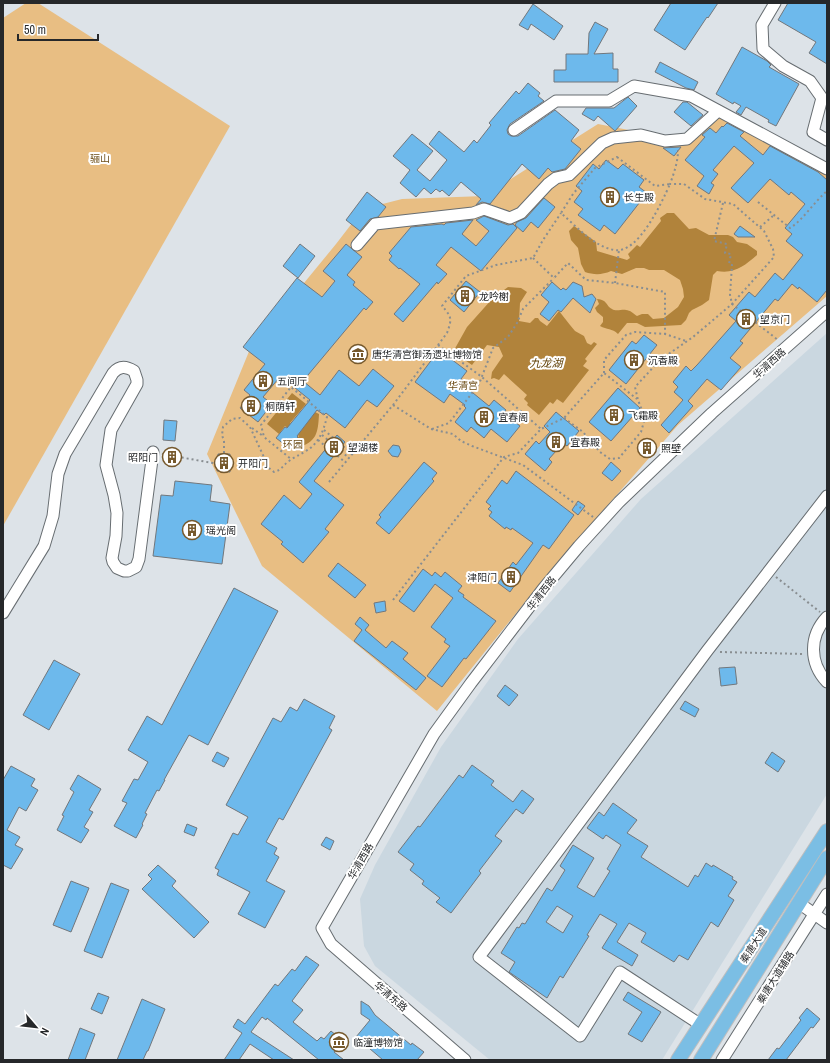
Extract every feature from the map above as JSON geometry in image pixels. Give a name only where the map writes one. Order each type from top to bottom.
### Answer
[{"type":"main road","name":"秦唐大道","points":[[678,1060],[827,831]]},
{"type":"main road","name":"秦唐大道","points":[[701,1060],[827,858]]},
{"type":"street","points":[[775,3],[762,25],[763,49],[783,66],[810,81],[822,98],[813,132],[827,140]]},
{"type":"street","points":[[514,130],[556,101],[609,101],[634,86],[692,96],[827,169]]},
{"type":"street","points":[[357,245],[375,224],[473,213],[484,209],[510,218],[521,213],[548,184],[556,178],[569,175],[602,143],[613,138],[641,136],[665,141],[687,139],[718,111]]},
{"type":"street","name":"华清西路","points":[[322,928],[434,734],[543,589],[619,502],[712,413],[827,311]]},
{"type":"street","points":[[3,613],[44,546],[53,516],[58,474],[65,454],[113,373],[120,368],[134,371],[137,380],[135,388],[111,430],[106,465],[117,513],[116,536],[112,558],[117,568],[124,571],[132,570],[138,563],[153,452]]},
{"type":"street","points":[[701,1025],[620,972],[580,1036],[479,957],[707,651],[827,496]]},
{"type":"street","points":[[827,617],[820,624],[814,638],[813,654],[817,669],[827,682]]},
{"type":"street","name":"秦唐大道辅路","points":[[722,1060],[827,894]]},
{"type":"street","points":[[799,903],[827,923]]},
{"type":"street","name":"华清东路","points":[[322,928],[339,952],[465,1060]]},
{"type":"path","points":[[561,213],[596,243],[614,250],[625,250],[642,234],[658,211],[676,170],[678,147]]},
{"type":"path","points":[[533,258],[573,194],[595,168],[617,158],[655,186],[684,184],[705,199],[733,204],[764,231],[773,249],[774,257],[732,304],[686,342],[660,360],[636,387],[638,400],[645,418],[641,432],[619,458],[610,459],[600,452],[583,432],[564,418]]},
{"type":"path","points":[[758,202],[790,228],[796,224],[818,198],[827,191]]},
{"type":"path","points":[[723,203],[714,241],[727,244],[726,253],[731,254],[729,264],[732,265],[730,295],[732,304],[787,346]]},
{"type":"path","points":[[760,227],[774,215]]},
{"type":"path","points":[[615,283],[619,250]]},
{"type":"path","points":[[533,258],[554,278]]},
{"type":"path","points":[[328,482],[393,405],[447,333],[451,322],[450,315],[442,306],[466,276],[473,275],[496,265],[533,258]]},
{"type":"path","points":[[431,429],[449,423],[479,384],[494,348],[508,337],[521,316],[523,309],[568,263],[586,280],[615,283],[666,292],[665,334]]},
{"type":"path","points":[[393,600],[504,457],[518,453],[541,429],[564,418],[604,373],[604,360],[626,336],[635,332],[665,334],[686,342]]},
{"type":"path","points":[[438,344],[482,377],[541,429]]},
{"type":"path","points":[[604,373],[638,400]]},
{"type":"path","points":[[250,427],[271,471],[274,472],[280,470],[291,459],[307,451],[318,440],[324,430],[327,417],[291,387],[261,425],[264,437]]},
{"type":"path","points":[[393,405],[431,429],[453,434],[466,444],[523,465],[600,523]]},
{"type":"path","points":[[153,452],[224,465],[224,441],[222,435],[223,427],[232,419],[240,418],[291,459]]},
{"type":"path","points":[[324,430],[352,454]]},
{"type":"path","points":[[322,435],[349,458]]},
{"type":"path","points":[[318,440],[345,462]]},
{"type":"path","points":[[769,571],[827,617]]},
{"type":"path","points":[[707,651],[813,654]]},
{"type":"shaded area","points":[[827,333],[827,794],[662,1060],[490,1060],[375,966],[364,946],[360,899],[375,865],[441,747],[518,639],[641,499]]},
{"type":"green space","name":"骊山","points":[[26,3],[38,3],[230,126],[3,526],[3,18]]},
{"type":"green space","name":"华清宫","points":[[723,116],[827,172],[827,296],[678,425],[551,570],[437,711],[262,566],[207,454],[250,349],[363,209],[402,199],[484,196],[598,124],[685,141]]},
{"type":"water","points":[[667,213],[674,213],[689,229],[696,228],[709,235],[728,235],[733,237],[737,242],[747,244],[757,251],[757,255],[743,266],[734,270],[723,272],[717,271],[713,275],[709,300],[692,310],[681,325],[645,327],[637,323],[627,323],[618,334],[600,326],[603,322],[603,317],[595,308],[599,304],[597,299],[605,302],[614,310],[627,310],[637,316],[648,314],[653,319],[664,318],[678,307],[684,297],[683,289],[680,280],[664,270],[636,268],[622,274],[611,271],[598,274],[585,272],[581,264],[578,248],[571,240],[569,231],[574,226],[596,242],[597,251],[627,260],[630,258],[628,254],[637,245],[640,247],[661,221],[660,218]]},
{"type":"water","name":"九龙湖","points":[[508,287],[521,288],[527,292],[520,303],[519,321],[530,323],[535,318],[538,318],[547,326],[559,311],[575,331],[584,336],[587,343],[591,345],[594,342],[597,344],[585,359],[587,361],[583,366],[589,370],[563,403],[557,399],[553,404],[550,402],[539,415],[527,405],[528,403],[524,399],[527,395],[504,374],[499,380],[494,378],[491,379],[492,372],[503,356],[499,347],[487,345],[472,365],[453,352],[467,327],[492,299]]},
{"type":"water","points":[[292,393],[306,404],[290,423],[300,431],[315,412],[319,414],[317,432],[315,436],[309,443],[297,448],[292,445],[299,436],[285,426],[279,434],[267,424]]},
{"type":"building","points":[[671,3],[718,3],[685,50],[654,30]]},
{"type":"building","points":[[788,3],[827,3],[827,64],[809,53],[816,42],[778,20]]},
{"type":"building","points":[[533,4],[563,26],[554,40],[531,24],[528,30],[519,25]]},
{"type":"building","points":[[595,22],[608,29],[594,54],[613,53],[613,69],[618,69],[618,82],[554,82],[554,70],[566,70],[566,54],[588,54],[589,33]]},
{"type":"building","points":[[742,47],[767,61],[771,65],[769,67],[799,84],[776,126],[768,122],[769,120],[746,107],[741,115],[736,112],[741,106],[734,102],[733,104],[716,94]]},
{"type":"building","points":[[660,62],[698,82],[694,90],[686,88],[655,72]]},
{"type":"building","points":[[528,83],[540,93],[538,96],[544,101],[510,124],[507,130],[508,134],[511,136],[518,136],[555,110],[579,130],[571,141],[581,149],[565,169],[552,172],[548,168],[539,179],[522,164],[490,204],[482,202],[476,205],[481,199],[461,182],[449,196],[442,190],[440,192],[436,189],[431,194],[424,188],[416,197],[400,183],[410,170],[393,156],[412,134],[433,151],[417,170],[430,181],[447,160],[429,144],[439,131],[464,152],[474,140],[477,143],[491,125],[489,123],[516,91],[519,94]]},
{"type":"building","points":[[628,97],[637,106],[615,131],[598,116],[594,121],[582,114],[586,108],[614,108]]},
{"type":"building","points":[[683,102],[687,102],[703,115],[691,126],[674,112]]},
{"type":"building","points":[[727,123],[744,132],[740,136],[763,155],[770,146],[818,172],[827,180],[827,290],[817,302],[799,287],[798,289],[792,284],[778,301],[775,299],[740,341],[743,343],[730,358],[741,367],[721,390],[707,379],[688,401],[693,406],[669,433],[661,425],[683,400],[674,392],[678,387],[673,382],[686,366],[691,371],[736,321],[729,315],[749,292],[755,297],[775,273],[783,280],[803,255],[786,241],[792,234],[785,228],[805,204],[791,192],[789,195],[770,179],[748,203],[731,188],[754,163],[734,146],[713,170],[718,174],[711,183],[714,185],[709,194],[697,186],[704,176],[685,160],[705,137],[702,135],[710,128],[716,133]]},
{"type":"building","points":[[680,147],[674,156],[663,148]]},
{"type":"building","name":"长生殿","points":[[606,160],[618,169],[623,164],[644,180],[639,187],[647,193],[615,234],[604,225],[600,231],[578,215],[583,209],[574,202],[582,191],[576,186],[593,164],[599,169]]},
{"type":"building","points":[[367,192],[386,207],[378,217],[370,219],[360,231],[346,220]]},
{"type":"building","points":[[544,198],[555,207],[538,228],[531,222],[523,232],[515,225],[517,222],[526,218]]},
{"type":"building","points":[[484,216],[508,225],[513,224],[517,228],[481,271],[451,247],[436,265],[447,274],[438,284],[437,282],[403,322],[394,314],[420,284],[389,260],[392,256],[389,253],[411,227],[444,225],[446,223],[473,220],[462,234],[476,246],[489,231],[476,220]]},
{"type":"building","points":[[740,226],[755,237],[738,237],[734,234]]},
{"type":"building","points":[[300,244],[315,256],[298,278],[283,266]]},
{"type":"building","points":[[346,244],[362,257],[347,275],[355,282],[353,285],[373,302],[366,310],[364,308],[303,381],[320,395],[339,370],[359,386],[373,369],[394,386],[377,407],[367,400],[345,428],[326,413],[324,415],[317,410],[289,448],[276,438],[285,427],[287,428],[310,400],[289,383],[288,385],[279,378],[263,397],[272,404],[258,422],[240,408],[250,395],[244,390],[265,364],[243,347],[297,278],[322,297],[335,281],[323,271]]},
{"type":"building","name":"龙吟榭","points":[[466,281],[480,292],[464,312],[450,300]]},
{"type":"building","points":[[552,282],[561,290],[563,288],[566,290],[573,282],[582,286],[584,297],[592,294],[596,299],[590,313],[573,298],[561,312],[558,310],[549,321],[540,314],[549,302],[541,295]]},
{"type":"building","name":"沉香殿","points":[[644,335],[657,345],[626,384],[609,370],[632,341],[636,344]]},
{"type":"building","points":[[439,350],[467,371],[461,379],[464,381],[462,384],[489,406],[494,400],[506,410],[504,413],[520,426],[507,442],[491,429],[484,438],[471,427],[467,432],[455,422],[466,408],[464,406],[465,405],[450,394],[444,403],[415,382]]},
{"type":"building","name":"飞霜殿","points":[[618,388],[640,408],[611,441],[589,422]]},
{"type":"building","name":"宜春殿","points":[[556,412],[579,431],[567,446],[563,443],[549,459],[552,462],[545,471],[525,454],[536,441],[539,444],[550,432],[544,426]]},
{"type":"building","points":[[164,420],[177,421],[175,441],[163,440]]},
{"type":"building","points":[[337,435],[345,442],[314,481],[344,505],[325,529],[329,532],[303,563],[281,544],[283,542],[261,524],[284,495],[300,509],[312,494],[299,482]]},
{"type":"building","points":[[393,445],[399,446],[401,451],[398,457],[392,456],[388,451]]},
{"type":"building","name":"开阳门","points":[[218,454],[230,454],[230,472],[217,471]]},
{"type":"building","points":[[424,462],[437,473],[432,479],[434,481],[389,534],[376,523],[381,517],[379,515]]},
{"type":"building","points":[[611,462],[621,471],[612,481],[602,473]]},
{"type":"building","points":[[516,471],[574,515],[549,549],[543,545],[510,592],[498,583],[513,562],[516,565],[533,543],[512,528],[511,530],[506,527],[505,529],[489,516],[492,512],[488,509],[491,506],[486,502],[502,480],[507,484]]},
{"type":"building","name":"瑶光阁","points":[[175,481],[212,485],[210,501],[230,504],[222,564],[153,556],[161,495],[173,496]]},
{"type":"building","points":[[578,501],[585,506],[578,515],[572,510]]},
{"type":"building","points":[[338,563],[366,585],[355,598],[328,576]]},
{"type":"building","points":[[423,569],[432,576],[435,572],[441,577],[445,572],[462,586],[458,591],[464,595],[463,597],[496,621],[466,659],[464,658],[442,687],[427,676],[450,646],[444,642],[446,639],[431,627],[453,598],[435,584],[414,612],[399,601]]},
{"type":"building","points":[[234,588],[278,611],[208,745],[189,735],[159,791],[157,790],[145,813],[147,814],[136,838],[114,826],[127,803],[122,801],[134,779],[138,780],[148,762],[128,750],[147,716],[162,725]]},
{"type":"building","points":[[385,601],[386,611],[376,613],[374,603]]},
{"type":"building","points":[[360,617],[369,625],[365,630],[386,648],[392,641],[408,653],[403,659],[426,678],[416,690],[354,641],[362,630],[355,624]]},
{"type":"building","points":[[54,660],[80,674],[49,730],[23,715]]},
{"type":"building","points":[[735,667],[737,684],[721,686],[719,668]]},
{"type":"building","points":[[505,685],[518,695],[509,706],[497,696]]},
{"type":"building","points":[[304,699],[335,716],[329,728],[332,730],[283,820],[279,818],[266,842],[277,848],[274,854],[279,857],[266,881],[285,891],[265,928],[238,914],[250,892],[217,875],[219,870],[215,868],[233,833],[238,835],[248,817],[226,805],[273,718],[281,722],[290,707],[297,711]]},
{"type":"building","points":[[685,701],[699,709],[695,717],[680,709]]},
{"type":"building","points":[[217,752],[229,758],[224,767],[212,761]]},
{"type":"building","points":[[772,752],[785,761],[778,772],[765,763]]},
{"type":"building","points":[[472,765],[494,781],[491,785],[513,802],[522,790],[534,799],[523,814],[516,809],[495,836],[502,841],[479,871],[481,873],[451,913],[436,902],[440,898],[422,884],[424,881],[410,870],[414,864],[398,852],[418,826],[420,827],[459,775],[463,778]]},
{"type":"building","points":[[11,766],[35,779],[31,786],[38,790],[26,811],[19,807],[7,830],[20,837],[15,845],[23,849],[11,869],[3,865],[3,780]]},
{"type":"building","points":[[78,775],[101,789],[89,810],[93,812],[84,827],[89,830],[81,843],[57,830],[64,816],[62,815],[74,792],[70,789]]},
{"type":"building","points":[[613,803],[637,820],[627,833],[648,846],[641,857],[688,887],[695,875],[698,877],[706,863],[712,867],[713,865],[733,877],[732,879],[737,882],[728,896],[734,900],[718,927],[711,922],[688,960],[679,955],[674,962],[641,942],[646,933],[629,923],[617,942],[638,955],[632,966],[602,948],[617,924],[600,914],[587,935],[589,936],[563,978],[560,976],[547,998],[509,972],[515,962],[501,953],[517,927],[519,928],[522,923],[525,924],[547,888],[552,891],[565,870],[560,866],[573,845],[594,858],[577,887],[594,897],[610,871],[607,869],[621,845],[606,835],[603,839],[587,828],[599,812],[604,816]],"holes":[[[557,906],[573,916],[563,933],[546,922]]]},
{"type":"building","points":[[187,824],[197,828],[194,836],[184,832]]},
{"type":"building","points":[[326,837],[334,841],[330,850],[321,845]]},
{"type":"building","points":[[158,865],[176,881],[172,886],[209,922],[194,938],[142,889],[152,879],[148,875]]},
{"type":"building","points":[[71,881],[89,888],[71,932],[53,925]]},
{"type":"building","points":[[111,883],[129,890],[102,958],[84,951]]},
{"type":"building","points":[[306,956],[319,965],[292,1001],[303,1010],[293,1022],[317,1041],[321,1037],[324,1039],[331,1031],[343,1041],[334,1052],[344,1060],[319,1060],[267,1018],[266,1020],[262,1017],[251,1032],[294,1060],[274,1060],[250,1044],[239,1060],[224,1060],[242,1033],[233,1027],[238,1019],[245,1024],[275,984],[278,986],[292,969],[295,971]]},
{"type":"building","points":[[628,992],[661,1012],[642,1042],[628,1034],[642,1012],[623,1000]]},
{"type":"building","points":[[98,993],[109,997],[102,1014],[91,1009]]},
{"type":"building","points":[[142,999],[165,1009],[148,1051],[143,1060],[117,1060]]},
{"type":"building","points":[[361,1001],[369,1006],[375,1015],[411,1045],[412,1043],[424,1052],[417,1060],[383,1060],[356,1037],[370,1020],[361,1014]]},
{"type":"building","points":[[807,1008],[820,1019],[813,1028],[811,1027],[786,1060],[768,1060],[777,1048],[779,1049],[801,1020],[799,1018]]},
{"type":"building","points":[[80,1028],[95,1034],[85,1060],[68,1060]]},
{"type":"place","name":"长生殿","points":[[610,197]]},
{"type":"place","name":"龙吟榭","points":[[465,296]]},
{"type":"place","name":"望京门","points":[[746,319]]},
{"type":"place","name":"唐华清宫御汤遗址博物馆","points":[[358,354]]},
{"type":"place","name":"沉香殿","points":[[634,360]]},
{"type":"place","name":"五间厅","points":[[263,381]]},
{"type":"place","name":"桐荫轩","points":[[251,406]]},
{"type":"place","name":"飞霜殿","points":[[614,415]]},
{"type":"place","name":"宜春阁","points":[[484,417]]},
{"type":"place","name":"宜春殿","points":[[556,442]]},
{"type":"place","name":"望湖楼","points":[[334,447]]},
{"type":"place","name":"照壁","points":[[647,448]]},
{"type":"place","name":"昭阳门","points":[[172,457]]},
{"type":"place","name":"开阳门","points":[[224,463]]},
{"type":"place","name":"瑶光阁","points":[[192,530]]},
{"type":"place","name":"津阳门","points":[[511,577]]},
{"type":"place","name":"临潼博物馆","points":[[339,1042]]},
{"type":"park label","name":"环园","points":[[293,444]]}]
